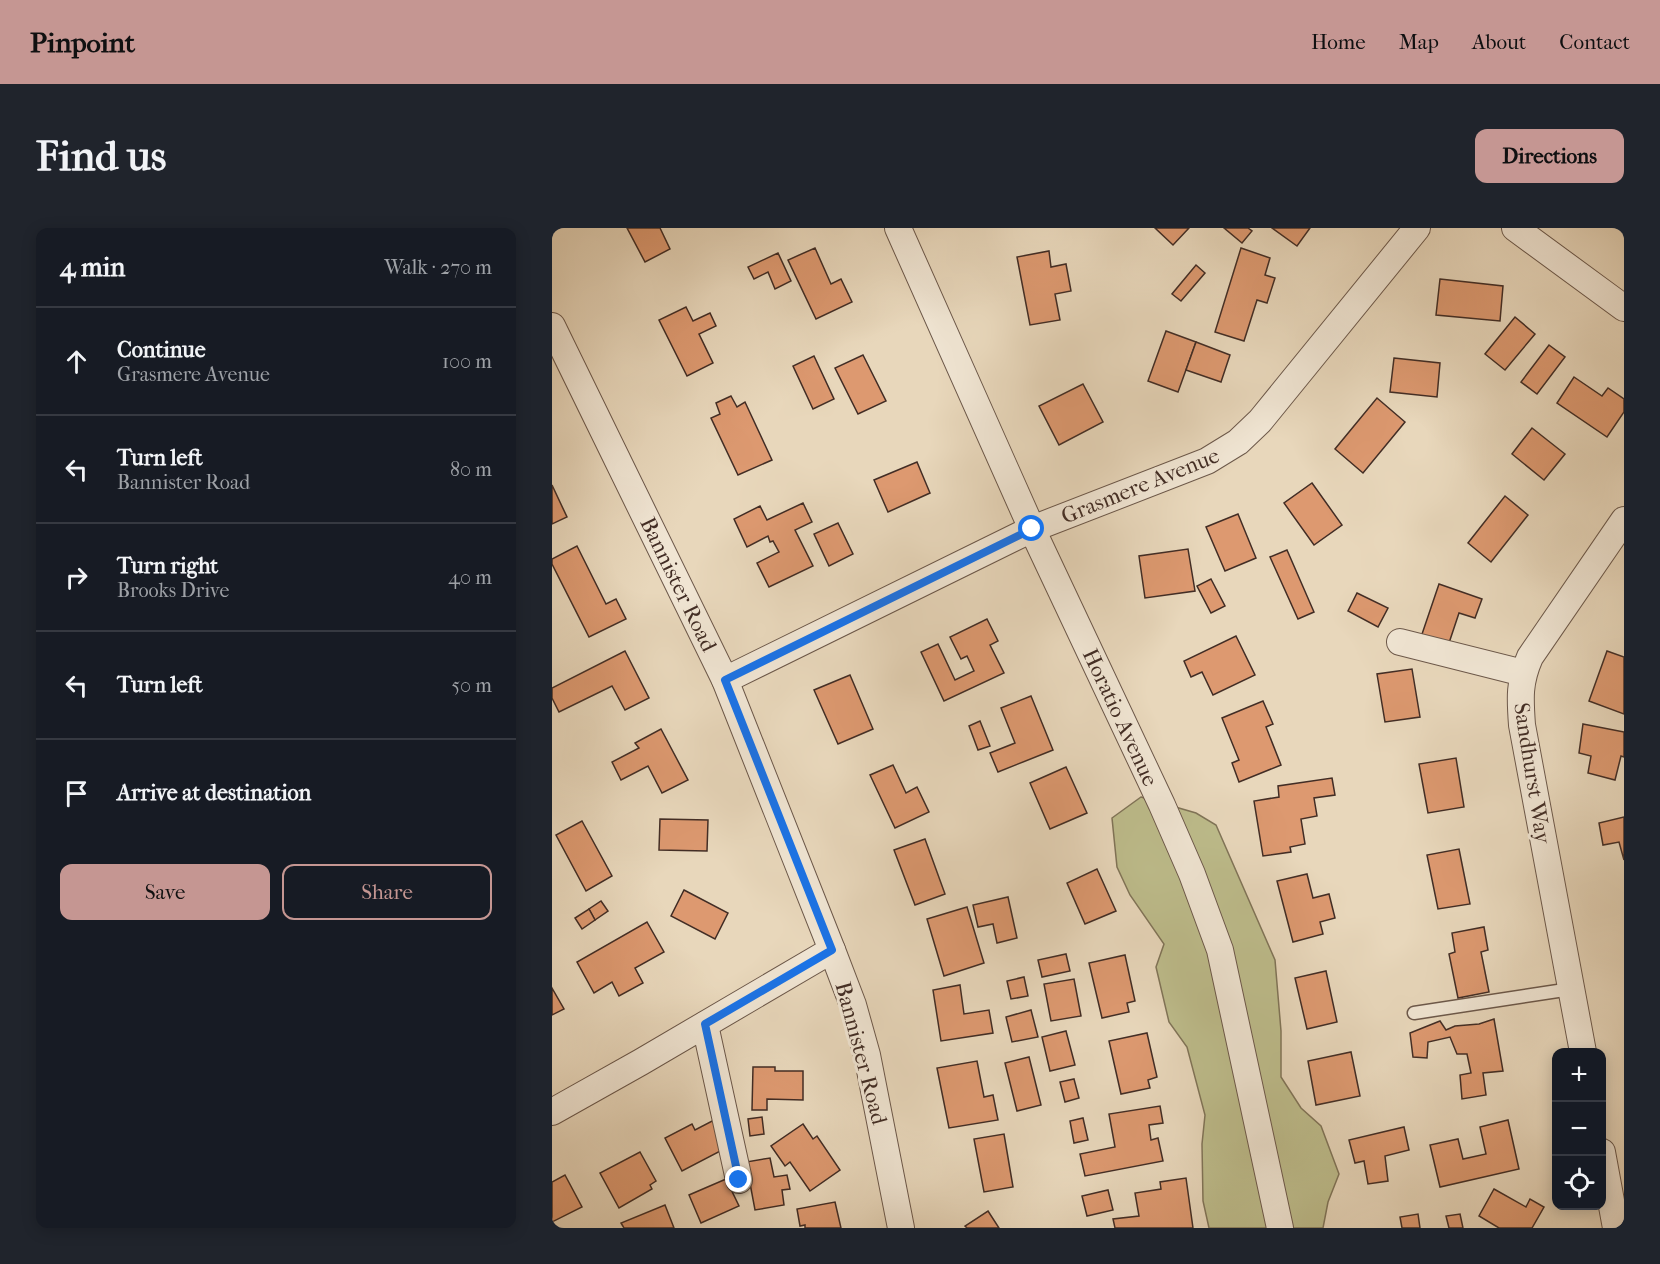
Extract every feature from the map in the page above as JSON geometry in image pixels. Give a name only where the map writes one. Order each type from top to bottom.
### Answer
[{"type":"street","name":"Horatio Avenue","points":[[898,228],[1032,529],[1162,805],[1192,874],[1220,950],[1280,1228]]},
{"type":"street","name":"Grasmere Avenue","points":[[725,680],[1032,529],[1207,461],[1238,442],[1260,421],[1417,228]]},
{"type":"street","points":[[1515,228],[1624,308]]},
{"type":"street","name":"Bannister Road","points":[[552,326],[725,680],[832,950],[853,1005],[867,1055],[901,1228]]},
{"type":"street","name":"Sandhurst Way","points":[[1582,1048],[1522,725],[1520,695],[1523,673],[1530,657],[1624,520]]},
{"type":"street","points":[[1400,642],[1523,673]]},
{"type":"street","points":[[552,1112],[832,950]]},
{"type":"street","points":[[705,1024],[739,1180]]},
{"type":"street","points":[[1603,1156],[1616,1228]]},
{"type":"lane","points":[[1414,1013],[1571,989]]},
{"type":"shaded area","points":[[1141,797],[1196,813],[1216,825],[1275,960],[1281,1031],[1281,1077],[1301,1108],[1321,1126],[1339,1174],[1328,1202],[1323,1228],[1209,1228],[1203,1201],[1202,1144],[1205,1115],[1187,1047],[1169,1022],[1156,967],[1164,944],[1130,895],[1117,867],[1112,818]]},
{"type":"building","points":[[627,228],[660,228],[670,249],[645,262]]},
{"type":"building","points":[[1155,228],[1189,228],[1173,245]]},
{"type":"building","points":[[1224,228],[1248,228],[1252,231],[1242,243]]},
{"type":"building","points":[[1272,228],[1310,228],[1297,246]]},
{"type":"building","points":[[815,248],[831,284],[841,279],[852,302],[816,319],[788,260]]},
{"type":"building","points":[[1241,248],[1270,258],[1265,275],[1275,278],[1267,303],[1257,300],[1244,341],[1215,332]]},
{"type":"building","points":[[1049,251],[1051,267],[1066,264],[1071,291],[1055,294],[1060,320],[1030,325],[1017,257]]},
{"type":"building","points":[[778,253],[791,281],[775,289],[768,272],[754,279],[748,267]]},
{"type":"building","points":[[1196,265],[1205,273],[1181,301],[1172,294]]},
{"type":"building","points":[[1440,279],[1503,286],[1500,321],[1436,315]]},
{"type":"building","points":[[686,307],[693,321],[710,313],[716,326],[699,334],[713,363],[687,376],[659,320]]},
{"type":"building","points":[[1515,317],[1535,334],[1505,370],[1485,354]]},
{"type":"building","points":[[1166,331],[1196,342],[1178,392],[1148,381]]},
{"type":"building","points":[[1196,342],[1230,355],[1221,382],[1186,370]]},
{"type":"building","points":[[1549,345],[1565,357],[1537,394],[1521,382]]},
{"type":"building","points":[[863,355],[886,401],[858,414],[835,368]]},
{"type":"building","points":[[814,356],[834,399],[813,409],[793,366]]},
{"type":"building","points":[[1394,358],[1440,363],[1437,397],[1390,392]]},
{"type":"building","points":[[1574,377],[1602,396],[1608,388],[1624,399],[1624,412],[1607,437],[1557,403]]},
{"type":"building","points":[[1083,384],[1103,422],[1059,445],[1039,406]]},
{"type":"building","points":[[731,396],[737,407],[745,402],[772,460],[738,475],[711,418],[720,414],[716,403]]},
{"type":"building","points":[[1377,398],[1405,422],[1363,473],[1335,449]]},
{"type":"building","points":[[1532,428],[1565,454],[1544,480],[1512,454]]},
{"type":"building","points":[[917,462],[930,493],[888,512],[874,480]]},
{"type":"building","points":[[1312,483],[1342,525],[1314,545],[1284,503]]},
{"type":"building","points":[[552,485],[567,517],[552,524]]},
{"type":"building","points":[[1505,496],[1528,515],[1491,562],[1468,543]]},
{"type":"building","points":[[803,503],[812,522],[795,530],[813,566],[769,587],[757,563],[779,552],[768,536],[747,547],[734,519],[760,506],[767,520]]},
{"type":"building","points":[[1238,514],[1256,558],[1225,571],[1206,527]]},
{"type":"building","points":[[838,523],[853,554],[829,566],[814,534]]},
{"type":"building","points":[[577,546],[606,604],[616,599],[626,619],[589,637],[552,564],[552,559]]},
{"type":"building","points":[[1188,549],[1195,591],[1145,598],[1139,556]]},
{"type":"building","points":[[1287,550],[1314,612],[1298,619],[1270,557]]},
{"type":"building","points":[[1211,579],[1225,606],[1211,613],[1197,586]]},
{"type":"building","points":[[1439,584],[1482,599],[1475,618],[1459,613],[1447,649],[1420,640]]},
{"type":"building","points":[[1357,593],[1388,608],[1378,627],[1348,611]]},
{"type":"building","points":[[987,619],[998,641],[990,645],[1004,673],[944,701],[921,652],[938,644],[955,680],[974,671],[967,656],[961,659],[950,637]]},
{"type":"building","points":[[1236,636],[1255,675],[1213,695],[1202,672],[1191,677],[1184,661]]},
{"type":"building","points":[[625,651],[649,698],[625,710],[612,686],[559,712],[552,698],[552,688]]},
{"type":"building","points":[[1607,651],[1624,657],[1624,714],[1589,701]]},
{"type":"building","points":[[1412,669],[1420,717],[1385,722],[1377,674]]},
{"type":"building","points":[[850,675],[873,729],[838,744],[814,690]]},
{"type":"building","points":[[1031,696],[1053,750],[998,772],[990,753],[1015,743],[1001,708]]},
{"type":"building","points":[[1263,701],[1273,724],[1266,727],[1281,765],[1239,782],[1232,763],[1239,760],[1222,718]]},
{"type":"building","points":[[980,721],[990,746],[978,750],[969,726]]},
{"type":"building","points":[[1583,724],[1624,732],[1624,757],[1621,756],[1615,780],[1588,773],[1591,756],[1579,753]]},
{"type":"building","points":[[661,729],[688,780],[662,793],[648,766],[621,780],[612,762],[639,748],[635,743]]},
{"type":"building","points":[[1456,758],[1464,807],[1428,813],[1419,764]]},
{"type":"building","points":[[893,765],[906,793],[917,787],[929,812],[895,828],[870,775]]},
{"type":"building","points":[[1066,767],[1087,813],[1050,829],[1030,783]]},
{"type":"building","points":[[1332,778],[1335,795],[1314,798],[1317,816],[1301,819],[1305,844],[1290,847],[1291,852],[1263,856],[1254,801],[1279,797],[1278,786]]},
{"type":"building","points":[[1624,817],[1624,860],[1619,842],[1603,845],[1599,823]]},
{"type":"building","points":[[660,819],[708,820],[707,851],[659,850]]},
{"type":"building","points":[[582,821],[612,876],[586,891],[556,835]]},
{"type":"building","points":[[925,839],[945,894],[915,905],[894,850]]},
{"type":"building","points":[[1459,849],[1470,904],[1438,909],[1427,855]]},
{"type":"building","points":[[1097,869],[1116,911],[1085,924],[1067,883]]},
{"type":"building","points":[[1307,874],[1313,898],[1329,894],[1335,918],[1320,922],[1323,934],[1293,942],[1277,881]]},
{"type":"building","points":[[684,890],[728,913],[715,939],[671,916]]},
{"type":"building","points":[[1008,897],[1017,938],[997,943],[993,924],[978,927],[973,905]]},
{"type":"building","points":[[601,901],[608,911],[595,920],[589,909]]},
{"type":"building","points":[[967,907],[984,963],[944,976],[927,919]]},
{"type":"building","points":[[589,909],[595,920],[582,929],[575,918]]},
{"type":"building","points":[[647,922],[664,952],[635,968],[643,983],[619,996],[612,982],[594,993],[577,962]]},
{"type":"building","points":[[1484,927],[1488,950],[1481,952],[1489,992],[1458,998],[1449,954],[1455,952],[1452,933]]},
{"type":"building","points":[[1066,954],[1070,971],[1042,977],[1038,960]]},
{"type":"building","points":[[1125,955],[1135,1001],[1127,1003],[1129,1012],[1102,1018],[1089,963]]},
{"type":"building","points":[[1326,971],[1337,1022],[1307,1029],[1295,978]]},
{"type":"building","points":[[1024,977],[1028,996],[1011,999],[1007,981]]},
{"type":"building","points":[[1074,979],[1081,1016],[1051,1021],[1044,984]]},
{"type":"building","points":[[960,985],[964,1014],[989,1010],[993,1033],[941,1041],[933,990]]},
{"type":"building","points":[[552,988],[564,1009],[552,1015]]},
{"type":"building","points":[[1031,1010],[1038,1037],[1012,1042],[1006,1017]]},
{"type":"building","points":[[1494,1019],[1503,1071],[1483,1073],[1486,1095],[1462,1099],[1460,1075],[1471,1073],[1467,1054],[1457,1054],[1450,1037],[1428,1042],[1427,1058],[1413,1057],[1410,1033],[1440,1021],[1446,1030],[1455,1026],[1479,1024]]},
{"type":"building","points":[[1066,1031],[1075,1065],[1050,1071],[1042,1037]]},
{"type":"building","points":[[1147,1033],[1157,1077],[1148,1080],[1150,1088],[1121,1094],[1109,1041]]},
{"type":"building","points":[[1351,1052],[1360,1096],[1316,1105],[1308,1061]]},
{"type":"building","points":[[1029,1057],[1041,1105],[1017,1111],[1005,1063]]},
{"type":"building","points":[[977,1061],[984,1097],[993,1095],[998,1120],[949,1128],[937,1068]]},
{"type":"building","points":[[753,1067],[775,1067],[775,1071],[803,1071],[803,1100],[767,1099],[767,1110],[752,1110]]},
{"type":"building","points":[[1074,1079],[1079,1098],[1065,1102],[1060,1082]]},
{"type":"building","points":[[1160,1106],[1163,1123],[1149,1125],[1151,1140],[1158,1138],[1163,1161],[1085,1176],[1080,1154],[1115,1147],[1109,1114]]},
{"type":"building","points":[[762,1117],[764,1134],[750,1136],[748,1119]]},
{"type":"building","points":[[1083,1118],[1088,1140],[1074,1143],[1070,1121]]},
{"type":"building","points":[[716,1119],[730,1146],[682,1171],[665,1138],[692,1124],[695,1130]]},
{"type":"building","points":[[1508,1120],[1519,1169],[1440,1187],[1430,1145],[1458,1139],[1463,1159],[1486,1154],[1480,1127]]},
{"type":"building","points":[[803,1124],[813,1139],[817,1136],[840,1170],[810,1191],[790,1162],[785,1166],[771,1146]]},
{"type":"building","points":[[1404,1127],[1409,1150],[1385,1156],[1388,1181],[1368,1184],[1364,1161],[1355,1163],[1349,1140]]},
{"type":"building","points":[[1004,1134],[1013,1187],[984,1192],[974,1139]]},
{"type":"building","points":[[640,1152],[656,1181],[650,1185],[652,1189],[619,1208],[600,1173]]},
{"type":"building","points":[[770,1158],[774,1177],[787,1175],[790,1189],[782,1190],[784,1205],[755,1210],[746,1162]]},
{"type":"building","points":[[565,1175],[582,1207],[552,1222],[552,1182]]},
{"type":"building","points":[[1186,1178],[1193,1228],[1115,1228],[1113,1219],[1139,1216],[1135,1193],[1161,1189],[1160,1182]]},
{"type":"building","points":[[726,1179],[739,1206],[701,1223],[689,1195]]},
{"type":"building","points":[[1494,1189],[1526,1207],[1530,1199],[1544,1207],[1532,1228],[1499,1228],[1479,1216]]},
{"type":"building","points":[[1108,1190],[1113,1210],[1087,1216],[1082,1196]]},
{"type":"building","points":[[835,1202],[841,1228],[800,1226],[797,1209]]},
{"type":"building","points":[[665,1205],[674,1228],[624,1228],[621,1223]]},
{"type":"building","points":[[988,1211],[999,1228],[967,1228],[965,1226]]},
{"type":"building","points":[[1418,1214],[1420,1228],[1402,1228],[1400,1217]]},
{"type":"building","points":[[1460,1214],[1463,1228],[1449,1228],[1446,1216]]},
{"type":"route","points":[[739,1180],[705,1024],[832,950],[725,680],[1032,529]]}]
